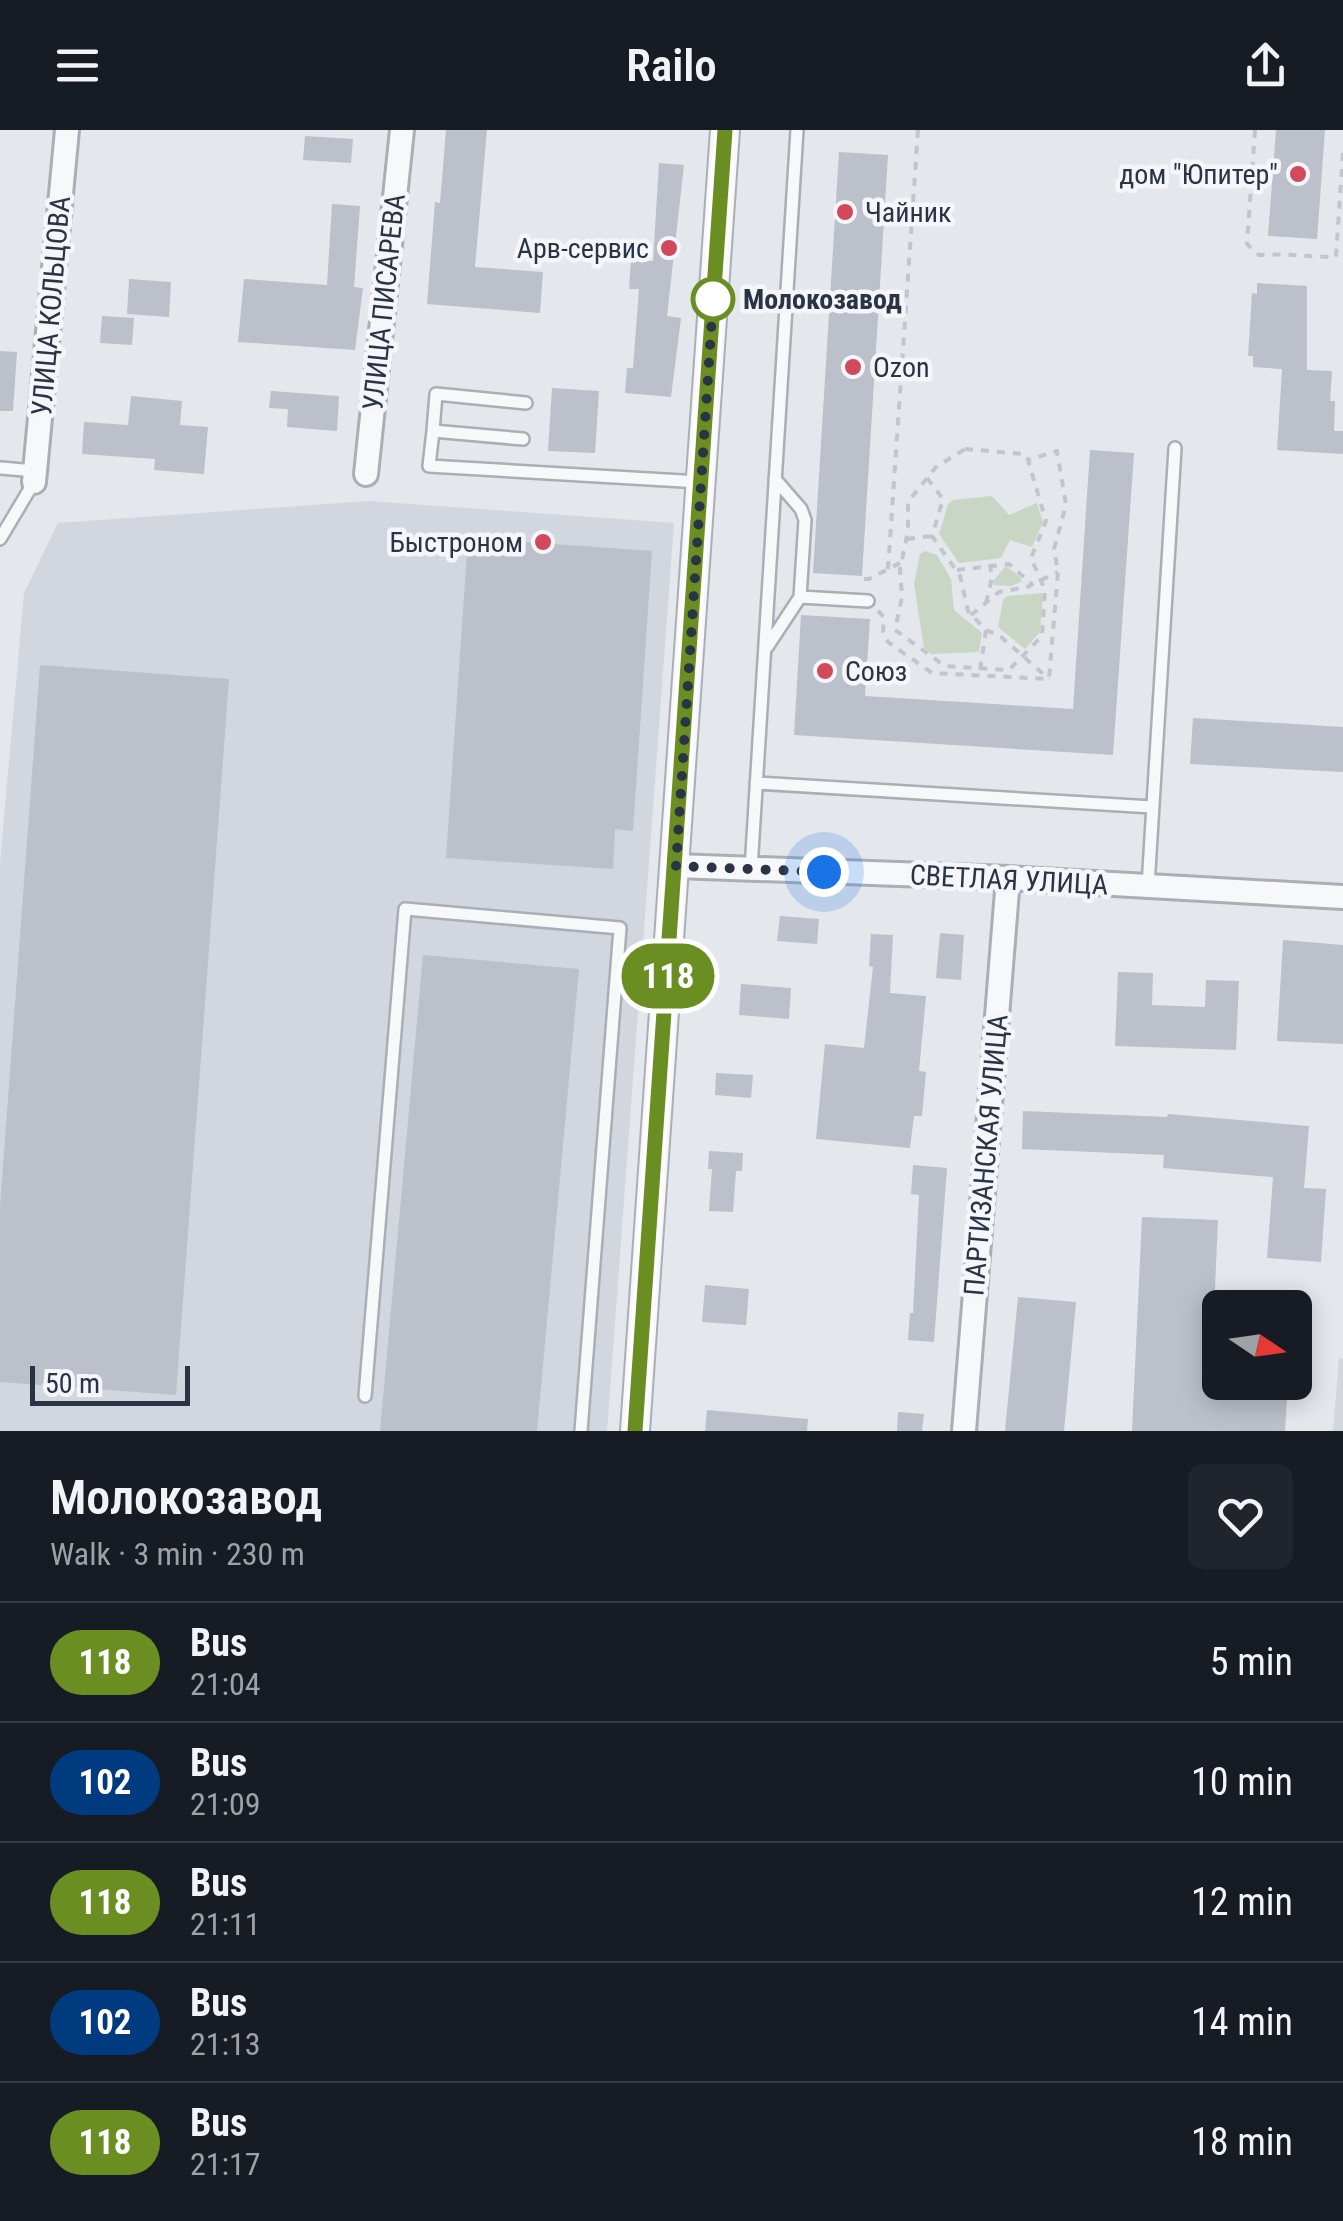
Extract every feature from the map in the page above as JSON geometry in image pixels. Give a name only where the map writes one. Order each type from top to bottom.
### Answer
[{"type":"street","name":"УЛИЦА КОЛЬЦОВА","points":[[35,477],[67,130]]},
{"type":"street","name":"УЛИЦА ПИСАРЕВА","points":[[366,474],[402,130]]},
{"type":"street","points":[[635,1431],[725,130]]},
{"type":"street","name":"СВЕТЛАЯ УЛИЦА","points":[[676,866],[1008,878],[1343,898]]},
{"type":"street","name":"ПАРТИЗАНСКАЯ УЛИЦА","points":[[964,1431],[1008,878]]},
{"type":"lane","points":[[751,869],[796,130]]},
{"type":"lane","points":[[526,403],[436,394],[429,466],[700,482]]},
{"type":"lane","points":[[432,432],[523,439]]},
{"type":"lane","points":[[1148,886],[1174,448]]},
{"type":"lane","points":[[0,539],[35,477],[1,468]]},
{"type":"lane","points":[[764,650],[800,597],[804,514],[775,479]]},
{"type":"lane","points":[[800,597],[868,601]]},
{"type":"lane","points":[[756,783],[1152,808]]},
{"type":"lane","points":[[365,1396],[405,909],[620,928],[581,1431]]},
{"type":"path","points":[[888,569],[918,130]]},
{"type":"path","points":[[1255,130],[1248,244],[1259,254],[1291,252],[1306,258],[1336,257],[1343,152]]},
{"type":"path","points":[[971,448],[1019,451],[1028,460],[1046,521],[1031,558],[1046,595],[1042,636],[1009,670],[945,666],[895,630],[902,597],[901,562],[908,502],[927,478],[936,466],[971,448]]},
{"type":"path","points":[[1028,460],[1057,451],[1066,506],[1054,549],[1058,572],[1049,679]]},
{"type":"path","points":[[927,478],[944,499],[932,536]]},
{"type":"path","points":[[906,539],[932,536]]},
{"type":"path","points":[[932,536],[956,570],[971,615],[1049,679]]},
{"type":"path","points":[[901,562],[866,579],[869,609],[883,613],[888,642],[939,675],[1049,679]]},
{"type":"path","points":[[956,570],[1009,564],[1032,584]]},
{"type":"path","points":[[986,603],[992,578],[990,565]]},
{"type":"path","points":[[971,615],[999,592],[1032,584],[1058,572]]},
{"type":"path","points":[[978,677],[986,630]]},
{"type":"shaded area","points":[[369,501],[674,523],[607,1431],[0,1431],[0,863],[24,593],[58,523]]},
{"type":"shaded area","points":[[1339,1358],[1343,1359],[1343,1431],[1333,1431]]},
{"type":"green space","points":[[992,496],[1009,515],[1037,503],[1043,522],[1032,547],[1010,540],[1001,558],[959,563],[939,534],[948,504],[953,500]]},
{"type":"green space","points":[[925,551],[937,555],[951,579],[954,610],[982,633],[979,652],[931,654],[924,648],[914,584],[920,554]]},
{"type":"green space","points":[[1006,566],[1021,582],[994,585],[993,581]]},
{"type":"green space","points":[[1043,593],[1040,632],[1025,649],[998,627],[1003,600],[1007,596]]},
{"type":"building","points":[[446,130],[487,130],[475,267],[543,272],[540,313],[427,304],[435,202],[440,203]]},
{"type":"building","name":"дом \"Юпитер\"","points":[[1276,130],[1325,130],[1317,239],[1268,236]]},
{"type":"building","points":[[305,136],[353,139],[351,163],[303,160]]},
{"type":"building","points":[[839,152],[888,155],[862,576],[813,573]]},
{"type":"building","points":[[659,163],[684,165],[667,316],[681,318],[671,397],[625,393],[627,368],[633,368],[639,289],[629,289],[631,260],[653,261]]},
{"type":"building","points":[[332,204],[360,206],[354,287],[363,288],[355,350],[238,342],[244,279],[327,285]]},
{"type":"building","points":[[129,279],[171,282],[169,317],[127,314]]},
{"type":"building","points":[[1257,283],[1307,286],[1307,370],[1332,371],[1330,401],[1335,401],[1334,431],[1343,431],[1343,454],[1277,450],[1282,369],[1253,367],[1253,356],[1248,356],[1252,293],[1257,294]]},
{"type":"building","points":[[102,316],[134,318],[132,345],[100,343]]},
{"type":"building","points":[[0,351],[17,352],[13,411],[0,411]]},
{"type":"building","points":[[552,388],[599,391],[595,453],[548,451]]},
{"type":"building","points":[[271,391],[339,396],[337,431],[287,427],[288,409],[269,408]]},
{"type":"building","points":[[131,396],[182,401],[180,425],[208,427],[204,474],[154,470],[155,459],[82,454],[84,422],[128,425]]},
{"type":"building","points":[[1090,450],[1134,453],[1113,755],[794,735],[801,615],[870,619],[865,696],[1073,709]]},
{"type":"building","points":[[468,538],[652,551],[633,831],[615,829],[613,869],[446,858]]},
{"type":"building","points":[[40,665],[229,679],[176,1395],[0,1382],[0,1207]]},
{"type":"building","points":[[1193,718],[1343,727],[1343,772],[1190,764]]},
{"type":"building","points":[[780,916],[819,919],[817,944],[777,941]]},
{"type":"building","points":[[940,933],[964,935],[961,980],[936,978]]},
{"type":"building","points":[[871,934],[893,935],[890,993],[926,996],[919,1071],[926,1072],[922,1116],[914,1116],[910,1148],[816,1139],[825,1044],[864,1048],[873,967],[869,966]]},
{"type":"building","points":[[1283,940],[1343,945],[1343,1044],[1277,1041]]},
{"type":"building","points":[[423,955],[579,969],[537,1431],[380,1431]]},
{"type":"building","points":[[1118,972],[1153,973],[1152,1005],[1205,1007],[1206,980],[1239,981],[1236,1050],[1115,1046]]},
{"type":"building","points":[[741,984],[791,988],[789,1019],[739,1015]]},
{"type":"building","points":[[716,1073],[753,1075],[751,1098],[715,1095]]},
{"type":"building","points":[[1023,1111],[1167,1117],[1168,1114],[1309,1126],[1304,1188],[1326,1189],[1321,1262],[1267,1258],[1273,1177],[1163,1168],[1164,1155],[1022,1149]]},
{"type":"building","points":[[709,1151],[743,1153],[742,1171],[736,1171],[733,1212],[709,1211]]},
{"type":"building","points":[[913,1165],[947,1168],[934,1342],[908,1340],[919,1195],[911,1194]]},
{"type":"building","points":[[1142,1217],[1218,1220],[1215,1290],[1202,1290],[1202,1400],[1287,1400],[1285,1431],[1132,1431]]},
{"type":"building","points":[[705,1285],[749,1289],[746,1325],[702,1322]]},
{"type":"building","points":[[1018,1297],[1076,1302],[1064,1431],[1005,1431]]},
{"type":"building","points":[[707,1410],[808,1419],[807,1431],[705,1431]]},
{"type":"building","points":[[898,1412],[924,1414],[922,1431],[897,1431]]},
{"type":"bus line","name":"118","points":[[635,1431],[725,130]]},
{"type":"place","name":"дом \"Юпитер\"","points":[[1298,174]]},
{"type":"place","name":"Чайник","points":[[845,212]]},
{"type":"place","name":"Арв-сервис","points":[[669,248]]},
{"type":"place","name":"Молокозавод","points":[[713,299]]},
{"type":"place","name":"Ozon","points":[[853,367]]},
{"type":"place","name":"Быстроном","points":[[543,542]]},
{"type":"place","name":"Союз","points":[[825,671]]},
{"type":"route","points":[[713,299],[714,286],[676,866],[824,872]]}]
